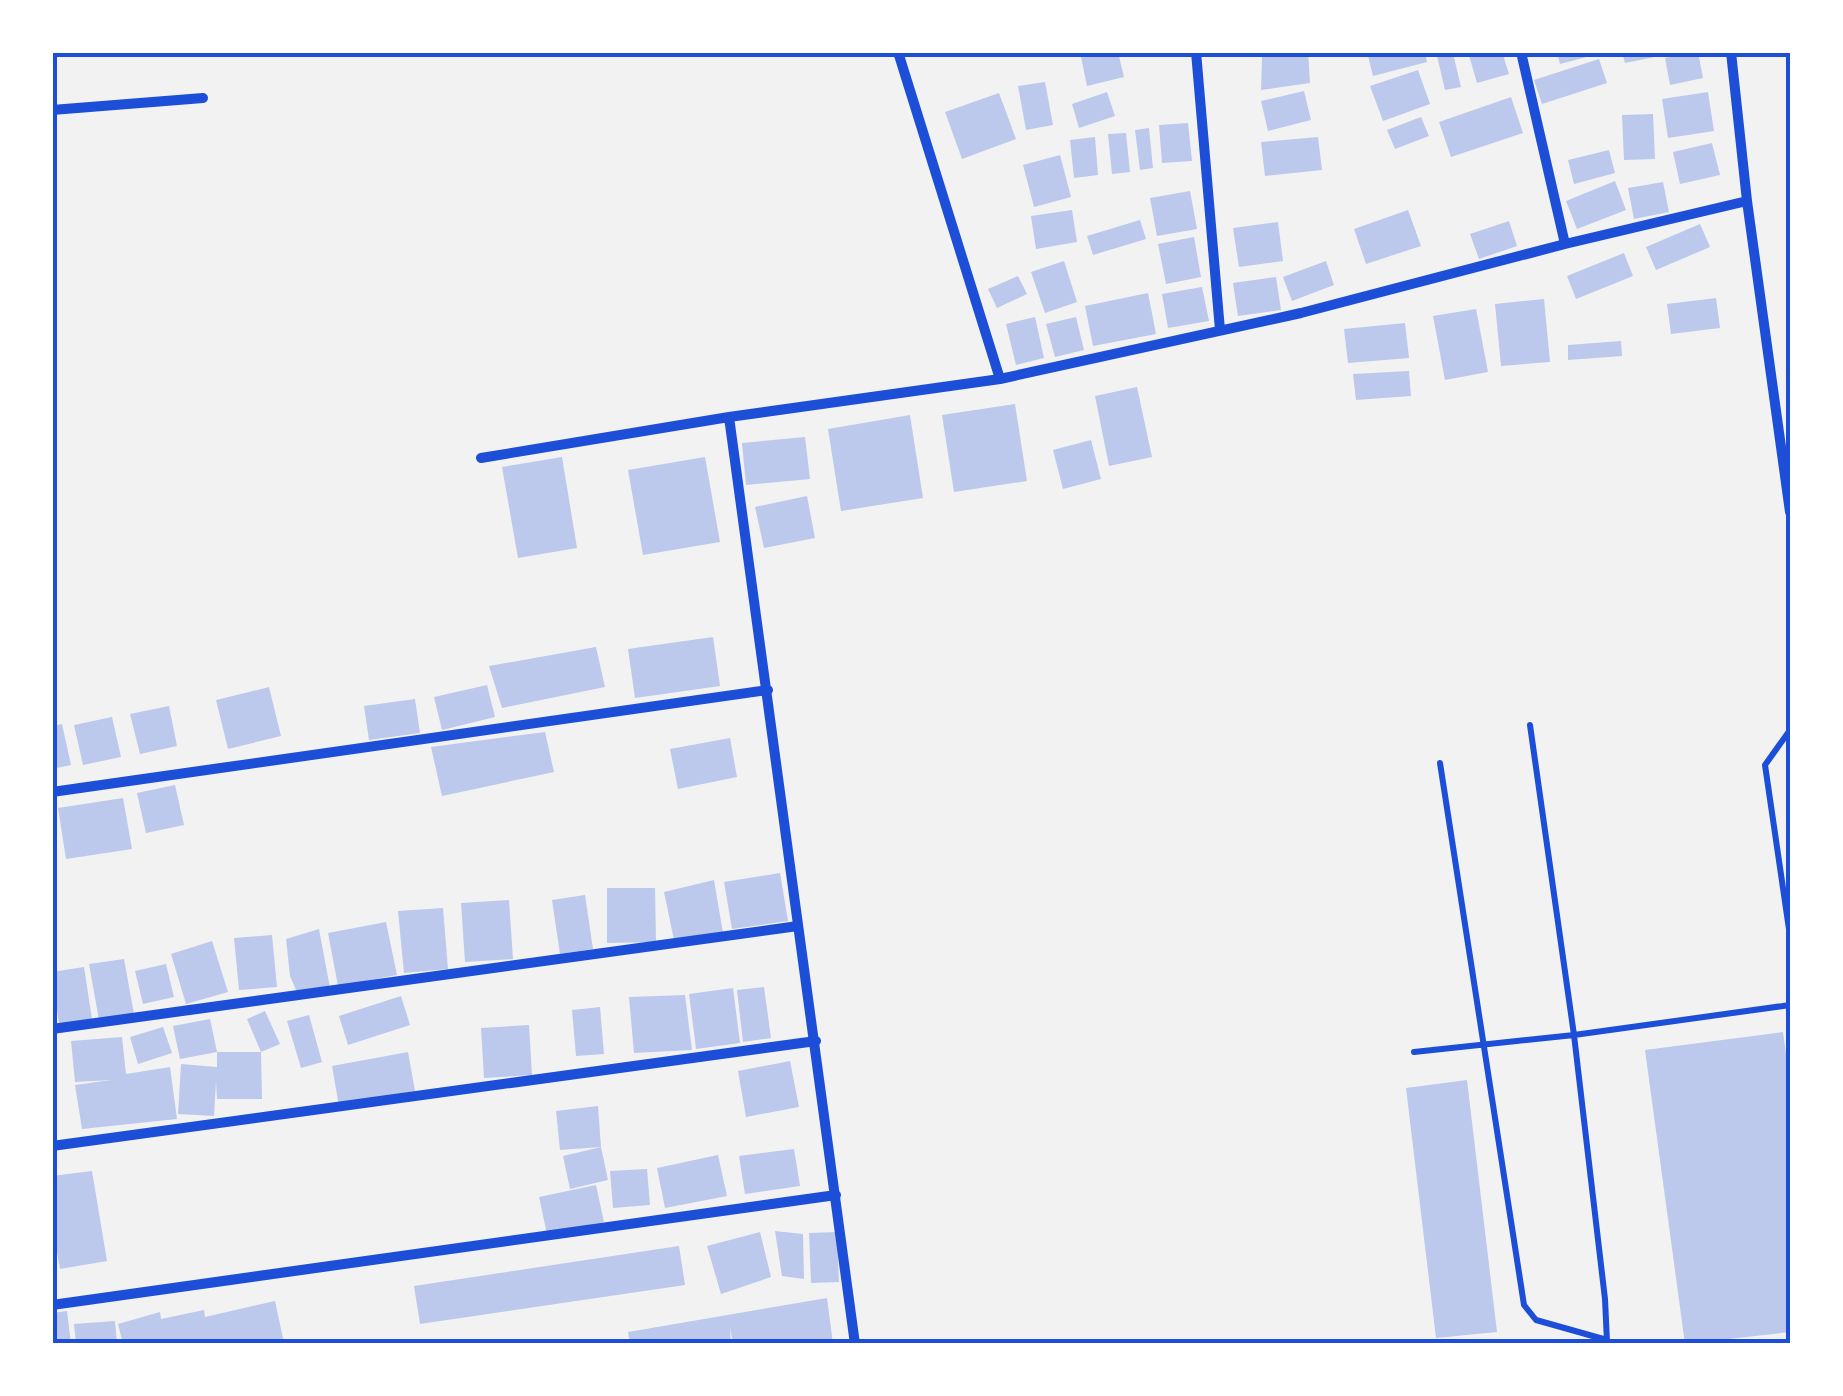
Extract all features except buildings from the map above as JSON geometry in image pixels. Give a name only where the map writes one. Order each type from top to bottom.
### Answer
[{"type":"street","points":[[898,52],[1000,380]]},
{"type":"street","points":[[1521,52],[1564,244]]},
{"type":"street","points":[[1730,52],[1790,512]]},
{"type":"street","points":[[1197,53],[1220,330]]},
{"type":"street","points":[[52,110],[204,98]]},
{"type":"street","points":[[481,458],[729,417],[1000,380],[1301,312],[1747,201]]},
{"type":"street","points":[[729,417],[855,1344]]},
{"type":"street","points":[[52,792],[768,690]]},
{"type":"street","points":[[52,1029],[798,926]]},
{"type":"street","points":[[52,1146],[816,1041]]},
{"type":"street","points":[[52,1305],[836,1194]]},
{"type":"lane","points":[[1440,763],[1524,1306],[1536,1320],[1607,1342],[1574,1035],[1530,725]]},
{"type":"lane","points":[[1790,730],[1766,765],[1790,936]]},
{"type":"lane","points":[[1414,1052],[1790,1006]]}]
